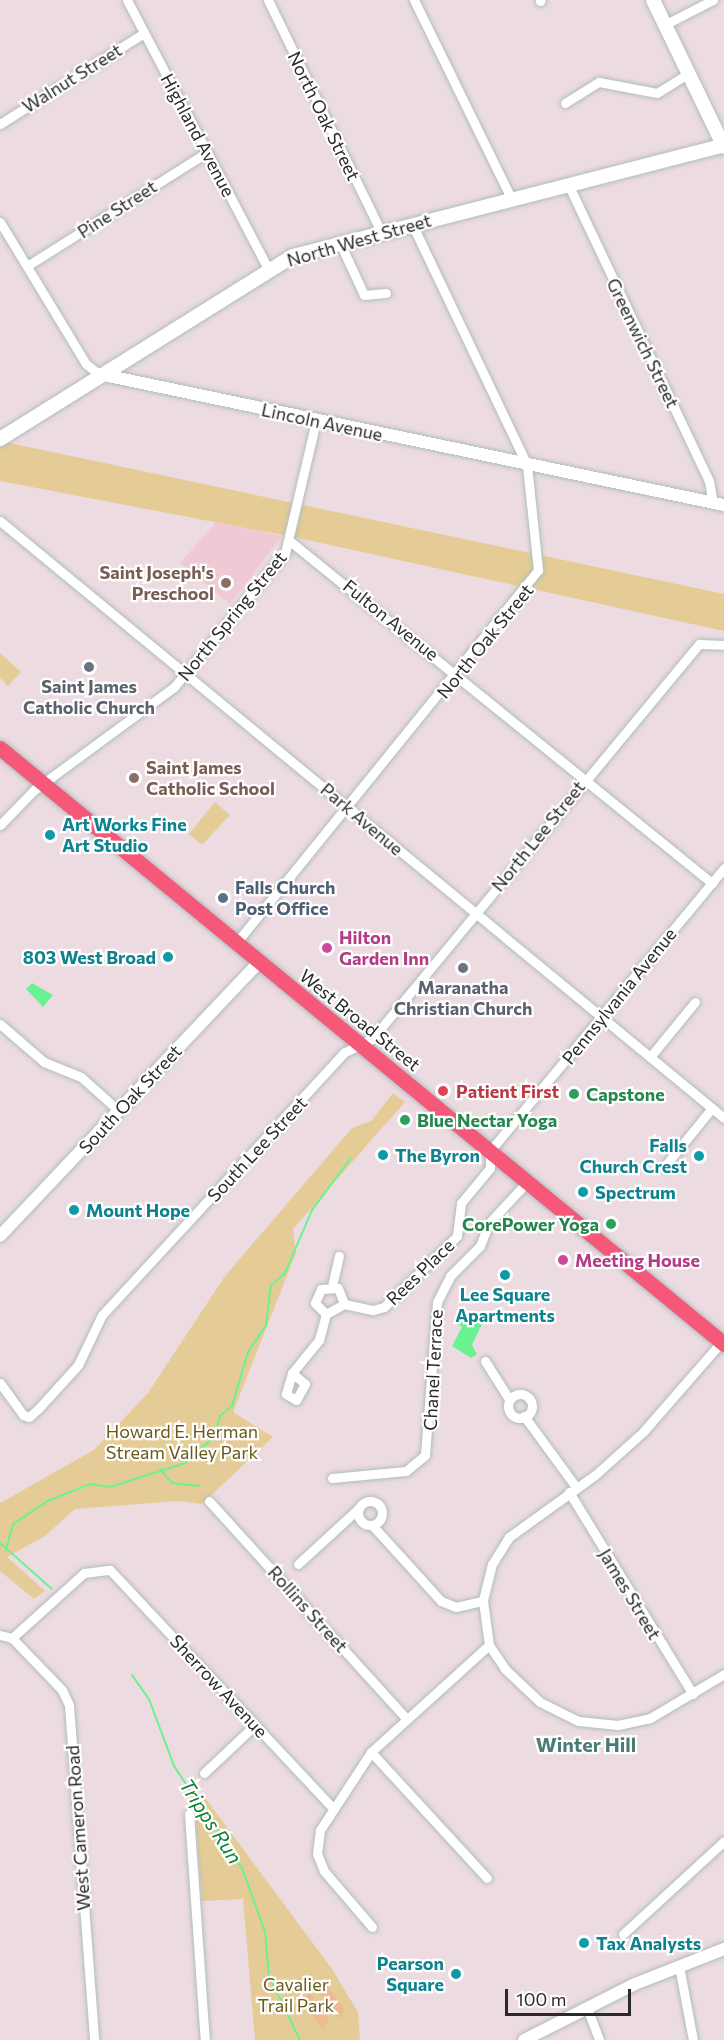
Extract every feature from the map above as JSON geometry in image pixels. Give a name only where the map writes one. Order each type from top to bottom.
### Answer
[{"type":"main road","points":[[653,0],[724,146]]},
{"type":"main road","name":"North West Street","points":[[0,439],[268,269],[294,255],[511,198],[724,146]]},
{"type":"main road","name":"West Broad Street","points":[[0,748],[723,1342]]},
{"type":"street","name":"Highland Avenue","points":[[127,0],[268,269]]},
{"type":"street","name":"North Oak Street","points":[[268,0],[381,232]]},
{"type":"street","points":[[414,0],[511,198]]},
{"type":"street","points":[[666,24],[713,0]]},
{"type":"street","name":"Walnut Street","points":[[0,124],[144,33]]},
{"type":"street","points":[[565,103],[599,82],[657,93],[689,73]]},
{"type":"street","name":"Pine Street","points":[[27,266],[207,152]]},
{"type":"street","name":"Greenwich Street","points":[[567,184],[719,504]]},
{"type":"street","points":[[0,222],[86,364],[99,375]]},
{"type":"street","name":"North Oak Street","points":[[236,943],[459,675],[537,575],[536,512],[527,465],[412,224]]},
{"type":"street","points":[[340,243],[364,295],[386,293]]},
{"type":"street","name":"Lincoln Avenue","points":[[99,375],[719,504]]},
{"type":"street","name":"North Spring Street","points":[[0,825],[44,784],[186,675],[291,542],[316,421]]},
{"type":"street","name":"Park Avenue","points":[[0,521],[348,808],[603,1014],[650,1057],[724,1118]]},
{"type":"street","name":"Fulton Avenue","points":[[291,542],[459,675],[712,883]]},
{"type":"street","name":"North Lee Street","points":[[360,1045],[372,1039],[585,778],[699,644],[724,645]]},
{"type":"street","name":"Pennsylvania Avenue","points":[[490,1151],[724,868]]},
{"type":"street","name":"South Oak Street","points":[[0,1236],[259,962]]},
{"type":"street","points":[[650,1057],[695,1002]]},
{"type":"street","points":[[0,1024],[44,1062],[81,1077],[119,1111]]},
{"type":"street","name":"South Lee Street","points":[[0,1383],[12,1405],[29,1417],[78,1365],[102,1315],[345,1052],[360,1045]]},
{"type":"street","points":[[663,1167],[712,1108]]},
{"type":"street","name":"Rees Place","points":[[344,1304],[373,1310],[384,1307],[457,1236],[461,1203],[490,1168],[490,1151]]},
{"type":"street","name":"Chanel Terrace","points":[[333,1478],[406,1471],[425,1455],[437,1302],[450,1276],[484,1241],[489,1223],[527,1182]]},
{"type":"street","points":[[326,1314],[315,1297],[332,1286],[339,1256]]},
{"type":"street","points":[[292,1372],[319,1340],[326,1314],[344,1304],[342,1291],[332,1286]]},
{"type":"street","points":[[723,1342],[650,1425],[504,1543],[492,1564],[483,1601],[489,1645],[512,1678],[540,1702],[594,1725],[650,1718],[724,1674]]},
{"type":"street","points":[[485,1361],[510,1399],[528,1398],[531,1405],[524,1416]]},
{"type":"street","name":"James Street","points":[[510,1399],[510,1412],[524,1416],[572,1490],[693,1694]]},
{"type":"street","name":"Rollins Street","points":[[209,1501],[406,1718]]},
{"type":"street","points":[[298,1564],[369,1501],[380,1506],[381,1517],[372,1525]]},
{"type":"street","points":[[359,1508],[362,1522],[372,1525],[441,1601],[456,1606],[483,1601]]},
{"type":"street","name":"Sherrow Avenue","points":[[12,1638],[84,1573],[103,1568],[116,1573],[333,1808]]},
{"type":"street","points":[[0,1635],[12,1638]]},
{"type":"street","name":"West Cameron Road","points":[[12,1638],[62,1690],[69,1705],[94,2040]]},
{"type":"street","points":[[372,1927],[320,1865],[318,1838],[333,1808],[371,1752],[489,1645]]},
{"type":"street","points":[[204,1773],[255,1725]]},
{"type":"street","points":[[371,1752],[487,1878]]},
{"type":"street","points":[[189,1814],[206,2040]]},
{"type":"street","points":[[623,1934],[724,1841]]},
{"type":"street","points":[[524,2040],[679,1966],[724,1949]]},
{"type":"street","points":[[679,1966],[693,2040]]},
{"type":"street","points":[[587,2008],[599,2040]]},
{"type":"shaded area","name":"Saint Joseph's Preschool","points":[[216,522],[282,536],[230,604],[180,563]]},
{"type":"shaded area","points":[[32,983],[53,995],[43,1007],[26,989]]},
{"type":"shaded area","points":[[459,1313],[482,1324],[472,1345],[477,1354],[471,1358],[452,1346],[462,1327],[453,1322]]},
{"type":"shaded area","points":[[324,1982],[345,2009],[339,2019],[317,1991]]},
{"type":"shaded area","points":[[309,1992],[329,2019],[323,2029],[302,2001]]},
{"type":"green space","points":[[0,441],[724,594],[724,631],[298,538],[0,481]]},
{"type":"green space","points":[[0,653],[21,672],[8,686],[0,678]]},
{"type":"green space","points":[[215,802],[230,815],[202,845],[189,834]]},
{"type":"green space","name":"Howard E. Herman Stream Valley Park","points":[[393,1093],[405,1102],[293,1229],[296,1253],[233,1412],[273,1437],[202,1504],[177,1501],[75,1509],[45,1536],[7,1557],[45,1591],[34,1599],[0,1571],[0,1503],[94,1450],[148,1393],[225,1276],[352,1128],[371,1121]]},
{"type":"green space","name":"Cavalier Trail Park","points":[[203,1795],[332,1969],[358,2012],[360,2040],[255,2040],[243,1899],[202,1901],[196,1822]]},
{"type":"waterway","points":[[6,1550],[13,1524],[48,1501],[90,1484],[110,1487],[185,1463],[215,1436],[220,1416],[232,1406],[248,1352],[266,1325],[271,1286],[285,1273],[312,1210],[351,1158]]},
{"type":"waterway","points":[[160,1469],[172,1483],[200,1486]]},
{"type":"waterway","name":"Tripps Run","points":[[0,1543],[52,1589]]},
{"type":"waterway","name":"Tripps Run","points":[[132,1675],[149,1699],[174,1766],[242,1868],[265,1932],[269,1976],[300,2040]]},
{"type":"place","name":"Saint Joseph's Preschool","points":[[226,583]]},
{"type":"place","name":"Saint James Catholic Church","points":[[89,667]]},
{"type":"place","name":"Saint James Catholic School","points":[[134,778]]},
{"type":"place","name":"Art Works Fine Art Studio","points":[[50,835]]},
{"type":"place","name":"Falls Church Post Office","points":[[223,898]]},
{"type":"place","name":"Hilton Garden Inn","points":[[327,948]]},
{"type":"place","name":"803 West Broad","points":[[168,957]]},
{"type":"place","name":"Maranatha Christian Church","points":[[463,968]]},
{"type":"place","name":"Patient First","points":[[443,1091]]},
{"type":"place","name":"Capstone","points":[[574,1094]]},
{"type":"place","name":"Blue Nectar Yoga","points":[[405,1120]]},
{"type":"place","name":"The Byron","points":[[383,1155]]},
{"type":"place","name":"Falls Church Crest","points":[[699,1156]]},
{"type":"place","name":"Spectrum","points":[[583,1192]]},
{"type":"place","name":"Mount Hope","points":[[74,1210]]},
{"type":"place","name":"CorePower Yoga","points":[[611,1224]]},
{"type":"place","name":"Meeting House","points":[[563,1260]]},
{"type":"place","name":"Lee Square Apartments","points":[[505,1275]]},
{"type":"place","name":"Tax Analysts","points":[[584,1943]]},
{"type":"place","name":"Pearson Square","points":[[456,1974]]},
{"type":"district","name":"Winter Hill","points":[[586,1744]]}]
